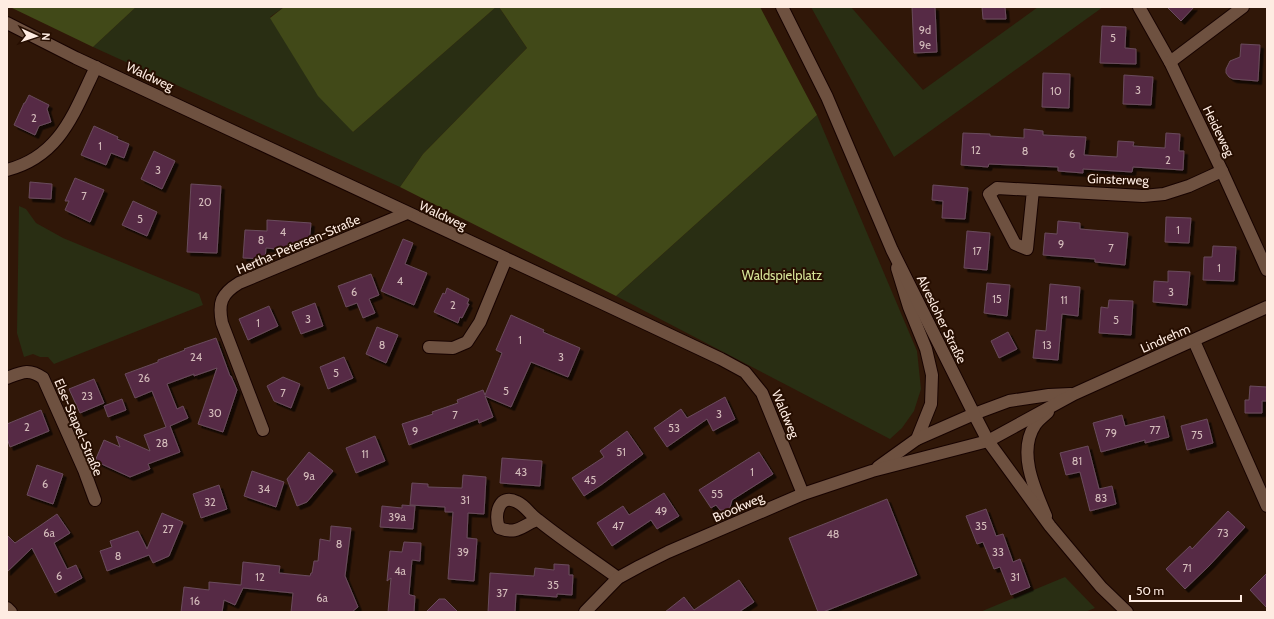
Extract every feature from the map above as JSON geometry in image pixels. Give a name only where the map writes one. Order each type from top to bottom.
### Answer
[{"type":"street","name":"Alvesloher Straße","points":[[782,7],[827,97],[892,250],[988,441],[1050,526],[1101,587],[1127,612]]},
{"type":"street","name":"Heideweg","points":[[1140,7],[1170,62],[1267,270]]},
{"type":"street","points":[[1170,62],[1243,7]]},
{"type":"street","name":"Waldweg","points":[[7,24],[714,356],[745,372],[762,393],[803,494]]},
{"type":"street","points":[[7,170],[31,161],[49,147],[63,133],[96,67]]},
{"type":"street","name":"Ginsterweg","points":[[1033,190],[1027,249],[1015,244],[989,194],[997,188],[1143,196],[1164,194],[1189,186],[1222,171]]},
{"type":"street","name":"Hertha-Petersen-Straße","points":[[264,430],[222,323],[220,310],[223,298],[229,289],[239,283],[407,213]]},
{"type":"street","points":[[892,250],[909,307],[926,349],[932,375],[931,404],[917,439]]},
{"type":"street","points":[[429,347],[453,348],[466,342],[480,322],[506,259]]},
{"type":"street","name":"Lindrehm","points":[[988,441],[1074,394],[1267,307]]},
{"type":"street","points":[[1194,341],[1267,506]]},
{"type":"street","name":"Else-Stapel-Straße","points":[[7,378],[28,371],[43,378],[84,470],[95,500]]},
{"type":"street","name":"Lindrehm","points":[[974,414],[1009,401],[1049,395],[1074,394]]},
{"type":"street","points":[[1050,526],[1037,494],[1028,465],[1028,447],[1035,425],[1062,400]]},
{"type":"street","name":"Brookweg","points":[[872,471],[917,439],[974,414]]},
{"type":"street","name":"Brookweg","points":[[585,612],[618,578],[640,566],[668,552],[803,494],[872,471],[988,441]]},
{"type":"street","points":[[538,520],[618,578]]},
{"type":"street","points":[[7,608],[11,612]]},
{"type":"green space","points":[[10,7],[136,7],[93,47]]},
{"type":"green space","points":[[136,7],[284,7],[270,17],[353,132],[496,7],[499,7],[527,48],[423,154],[400,187],[93,47]]},
{"type":"green space","points":[[284,7],[496,7],[353,132],[318,96],[270,18]]},
{"type":"green space","points":[[499,7],[760,7],[817,115],[616,296],[400,187],[423,154],[527,48]]},
{"type":"green space","points":[[811,7],[851,7],[923,90],[1038,7],[1103,7],[894,157]]},
{"type":"green space","name":"Waldspielplatz","points":[[817,115],[917,351],[921,389],[914,411],[902,428],[890,439],[616,296]]},
{"type":"green space","points":[[19,206],[26,209],[36,223],[63,238],[199,294],[203,305],[54,364],[48,357],[40,357],[33,354],[24,357],[17,333]]},
{"type":"green space","points":[[1065,577],[1095,608],[1085,612],[980,612]]},
{"type":"building","points":[[912,7],[935,7],[937,52],[914,53]]},
{"type":"building","points":[[982,7],[1005,7],[1006,19],[983,19]]},
{"type":"building","points":[[1167,7],[1194,7],[1181,21]]},
{"type":"building","points":[[1102,26],[1126,27],[1125,48],[1136,49],[1136,64],[1100,63]]},
{"type":"building","points":[[1241,44],[1260,45],[1258,81],[1233,79],[1226,73],[1226,69],[1230,61],[1240,57]]},
{"type":"building","points":[[1043,73],[1070,74],[1069,108],[1042,107]]},
{"type":"building","points":[[1124,75],[1153,77],[1151,105],[1123,104]]},
{"type":"building","points":[[29,95],[49,105],[47,109],[51,122],[39,126],[35,135],[14,125]]},
{"type":"building","points":[[94,126],[129,144],[124,158],[111,153],[106,165],[81,155]]},
{"type":"building","points":[[1024,129],[1043,131],[1043,135],[1086,137],[1084,155],[1117,157],[1118,141],[1134,142],[1133,146],[1165,148],[1166,133],[1180,134],[1179,151],[1184,151],[1183,170],[1133,167],[1132,172],[1083,169],[1083,173],[1058,171],[1058,167],[989,164],[988,167],[961,165],[963,133],[990,134],[990,136],[1024,138]]},
{"type":"building","points":[[154,151],[175,161],[162,189],[141,179]]},
{"type":"building","points":[[75,178],[104,190],[90,222],[65,210],[69,201],[65,201]]},
{"type":"building","points":[[30,182],[52,184],[51,199],[29,198]]},
{"type":"building","points":[[191,184],[221,186],[217,253],[187,252]]},
{"type":"building","points":[[933,185],[968,188],[965,219],[942,218],[943,201],[932,200]]},
{"type":"building","points":[[133,201],[157,212],[147,236],[122,225]]},
{"type":"building","points":[[1166,217],[1191,218],[1189,243],[1165,242]]},
{"type":"building","points":[[267,220],[311,223],[309,244],[288,243],[287,250],[266,248],[265,259],[243,258],[245,230],[267,231]]},
{"type":"building","points":[[1058,221],[1080,223],[1080,229],[1128,233],[1125,265],[1095,262],[1095,259],[1043,255],[1045,233],[1057,234]]},
{"type":"building","points":[[967,231],[990,233],[987,270],[964,268]]},
{"type":"building","points":[[403,239],[413,243],[405,264],[427,273],[414,305],[381,291]]},
{"type":"building","points":[[1213,246],[1236,247],[1234,281],[1203,280],[1204,257],[1212,257]]},
{"type":"building","points":[[1168,271],[1190,272],[1187,305],[1153,302],[1154,281],[1168,282]]},
{"type":"building","points":[[371,274],[379,295],[369,299],[375,313],[363,318],[357,303],[346,307],[338,286]]},
{"type":"building","points":[[987,283],[1010,285],[1007,316],[984,313]]},
{"type":"building","points":[[1050,284],[1080,287],[1078,316],[1062,314],[1058,360],[1033,358],[1036,330],[1046,331]]},
{"type":"building","points":[[447,288],[469,299],[467,304],[469,304],[462,318],[460,317],[458,323],[434,312]]},
{"type":"building","points":[[1109,300],[1133,301],[1131,335],[1099,333],[1101,307],[1108,308]]},
{"type":"building","points":[[315,303],[323,326],[301,334],[292,312]]},
{"type":"building","points":[[269,306],[278,326],[248,340],[239,319]]},
{"type":"building","points":[[511,315],[544,330],[543,332],[580,348],[568,377],[531,362],[511,407],[485,396],[493,417],[479,423],[478,419],[409,445],[402,424],[433,414],[432,412],[458,403],[457,400],[483,390],[485,395],[502,353],[496,350]]},
{"type":"building","points":[[377,327],[398,335],[386,363],[366,354]]},
{"type":"building","points":[[1008,332],[1017,349],[999,358],[991,341]]},
{"type":"building","points":[[216,338],[230,376],[237,390],[223,432],[198,424],[217,368],[194,376],[194,374],[167,384],[177,409],[183,406],[188,418],[170,426],[180,452],[148,464],[150,469],[130,477],[95,461],[104,440],[120,447],[116,436],[150,451],[144,435],[166,427],[152,391],[135,398],[125,374],[158,362],[158,360],[185,350],[184,349]]},
{"type":"building","points":[[344,357],[353,378],[328,389],[320,367]]},
{"type":"building","points":[[283,377],[300,384],[291,408],[274,401],[267,386]]},
{"type":"building","points":[[94,379],[104,403],[80,413],[69,389]]},
{"type":"building","points":[[1250,386],[1267,387],[1267,401],[1262,401],[1262,413],[1245,413],[1245,400],[1249,400]]},
{"type":"building","points":[[725,397],[735,419],[713,431],[707,419],[667,447],[654,428],[681,409],[687,418]]},
{"type":"building","points":[[122,399],[126,410],[108,417],[104,406]]},
{"type":"building","points":[[41,410],[49,431],[10,447],[7,438],[7,424]]},
{"type":"building","points":[[1122,415],[1125,426],[1164,416],[1169,437],[1145,443],[1145,440],[1101,452],[1093,423]]},
{"type":"building","points":[[1207,419],[1213,443],[1187,450],[1181,426]]},
{"type":"building","points":[[627,431],[643,454],[584,496],[572,478],[604,457],[600,451]]},
{"type":"building","points":[[375,436],[385,461],[356,473],[346,448]]},
{"type":"building","points":[[1088,446],[1099,489],[1112,486],[1116,504],[1090,511],[1080,472],[1066,475],[1060,453]]},
{"type":"building","points":[[309,452],[333,471],[307,502],[297,506],[287,479]]},
{"type":"building","points":[[759,452],[773,474],[732,500],[729,511],[720,510],[716,505],[711,508],[699,490]]},
{"type":"building","points":[[502,458],[542,461],[540,486],[500,483]]},
{"type":"building","points":[[37,465],[63,474],[53,504],[27,495]]},
{"type":"building","points":[[252,471],[284,482],[276,507],[244,496]]},
{"type":"building","points":[[463,475],[486,477],[484,514],[468,513],[467,538],[477,539],[474,581],[448,579],[453,512],[445,512],[445,507],[410,505],[412,483],[428,484],[428,487],[462,488]]},
{"type":"building","points":[[219,485],[227,509],[201,518],[193,494]]},
{"type":"building","points":[[664,493],[679,516],[657,529],[651,520],[612,546],[597,523],[623,506],[629,515]]},
{"type":"building","points":[[887,499],[917,575],[823,612],[818,612],[789,538]]},
{"type":"building","points":[[402,505],[415,506],[413,529],[380,527],[382,506],[402,508]]},
{"type":"building","points":[[986,509],[996,536],[1003,534],[1013,562],[1020,559],[1030,587],[1011,595],[1000,567],[994,569],[983,542],[977,544],[966,516]]},
{"type":"building","points":[[1228,511],[1245,527],[1209,566],[1185,589],[1166,569],[1190,546],[1192,549]]},
{"type":"building","points":[[162,513],[183,522],[169,556],[153,563],[149,555],[107,571],[100,551],[112,547],[110,541],[138,531],[147,549]]},
{"type":"building","points":[[57,514],[70,533],[54,543],[67,569],[76,565],[82,578],[55,593],[32,548],[7,572],[7,535],[15,543]]},
{"type":"building","points":[[331,526],[351,528],[345,576],[358,607],[352,612],[291,612],[293,593],[243,588],[235,605],[224,600],[222,612],[181,612],[184,587],[209,590],[209,582],[241,585],[243,562],[280,566],[279,573],[310,576],[314,561],[318,561],[320,539],[330,541]]},
{"type":"building","points":[[404,542],[421,543],[420,561],[412,560],[409,594],[415,596],[414,612],[388,612],[391,578],[387,581],[390,551],[402,552]]},
{"type":"building","points":[[554,564],[569,565],[569,575],[573,575],[572,595],[557,594],[557,597],[516,594],[515,612],[488,612],[490,573],[534,576],[535,568],[554,570]]},
{"type":"building","points":[[1267,573],[1267,608],[1250,590]]},
{"type":"building","points":[[739,580],[754,602],[739,612],[665,612],[684,597],[694,610]]},
{"type":"building","points":[[439,599],[445,599],[458,612],[426,612]]}]
